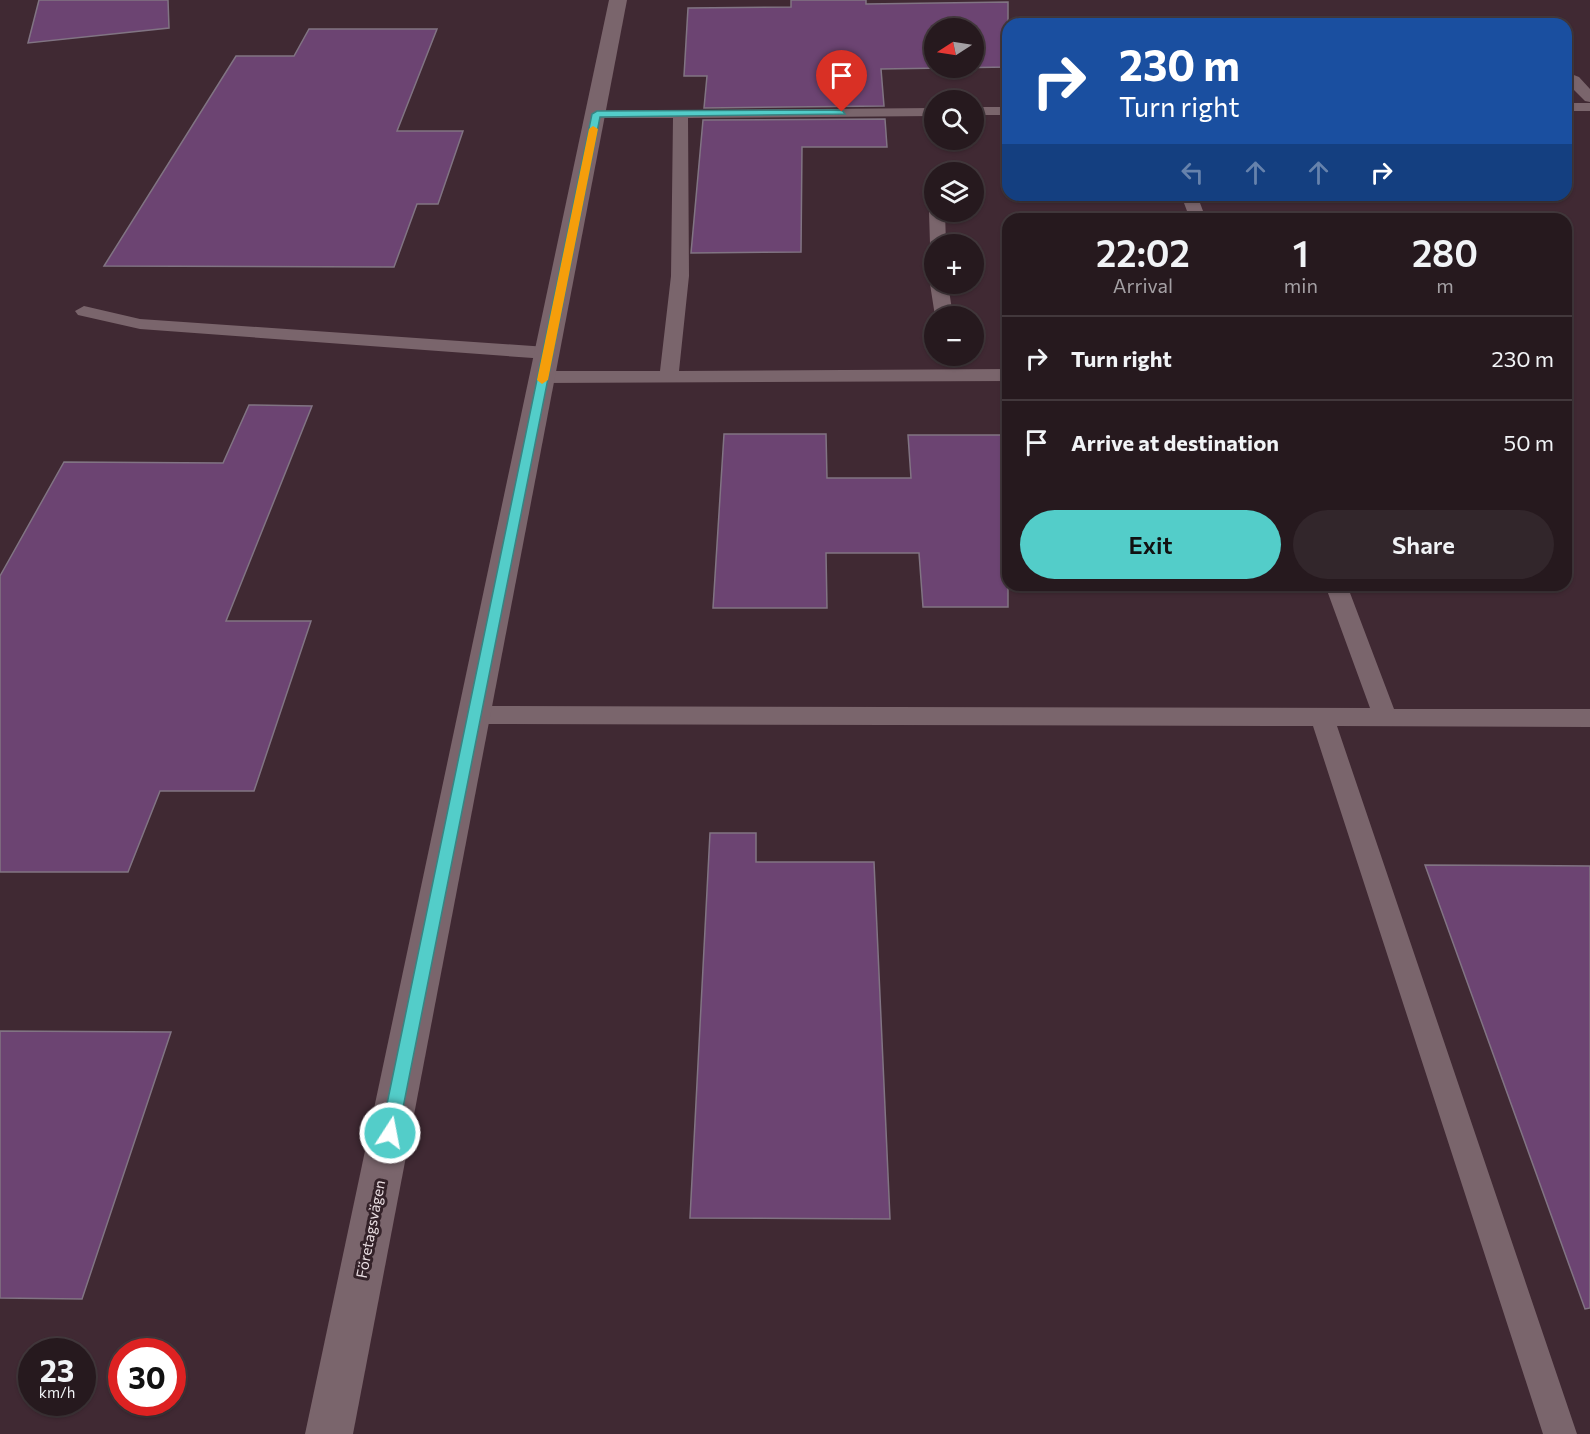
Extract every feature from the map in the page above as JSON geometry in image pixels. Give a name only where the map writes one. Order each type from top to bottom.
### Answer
[{"type":"street","name":"Företagsvägen","points":[[329,1434],[597,114],[618,0]]},
{"type":"lane","points":[[1572,79],[1590,98]]},
{"type":"lane","points":[[1572,107],[1590,107]]},
{"type":"lane","points":[[984,111],[1002,111]]},
{"type":"lane","points":[[597,114],[924,112]]},
{"type":"lane","points":[[669,376],[680,276],[682,126],[680,113]]},
{"type":"lane","points":[[84,311],[140,324],[669,376],[1002,375]]},
{"type":"lane","points":[[953,366],[954,375]]},
{"type":"lane","points":[[1338,591],[1386,718]]},
{"type":"lane","points":[[474,715],[1590,718]]},
{"type":"lane","points":[[1322,717],[1560,1434]]},
{"type":"shaded area","points":[[0,0],[1590,0],[1590,1434],[0,1434]]},
{"type":"building","points":[[39,0],[168,0],[169,28],[28,43]]},
{"type":"building","points":[[791,0],[866,0],[866,4],[1008,2],[1008,18],[1002,18],[1002,67],[984,68],[984,18],[924,18],[924,68],[881,69],[884,106],[704,108],[707,76],[684,76],[688,8],[791,7]]},
{"type":"building","points":[[309,29],[437,29],[397,131],[463,131],[438,204],[417,204],[394,267],[104,266],[236,56],[294,56]]},
{"type":"building","points":[[885,119],[887,147],[802,147],[801,252],[691,253],[703,120]]},
{"type":"building","points":[[249,405],[312,406],[226,621],[311,621],[254,791],[160,791],[128,872],[0,872],[0,576],[64,462],[223,463]]},
{"type":"building","points":[[724,434],[826,434],[827,478],[911,478],[908,435],[1002,435],[1002,591],[1008,591],[1008,607],[923,607],[919,553],[826,553],[827,608],[713,608]]},
{"type":"building","points":[[710,833],[756,833],[756,862],[874,862],[890,1219],[690,1218]]},
{"type":"building","points":[[1425,865],[1590,866],[1590,1308],[1585,1309]]},
{"type":"building","points":[[0,1031],[171,1032],[82,1299],[0,1298]]},
{"type":"slow traffic","points":[[542,380],[593,129]]},
{"type":"route","points":[[390,1133],[597,114],[842,112]]}]
